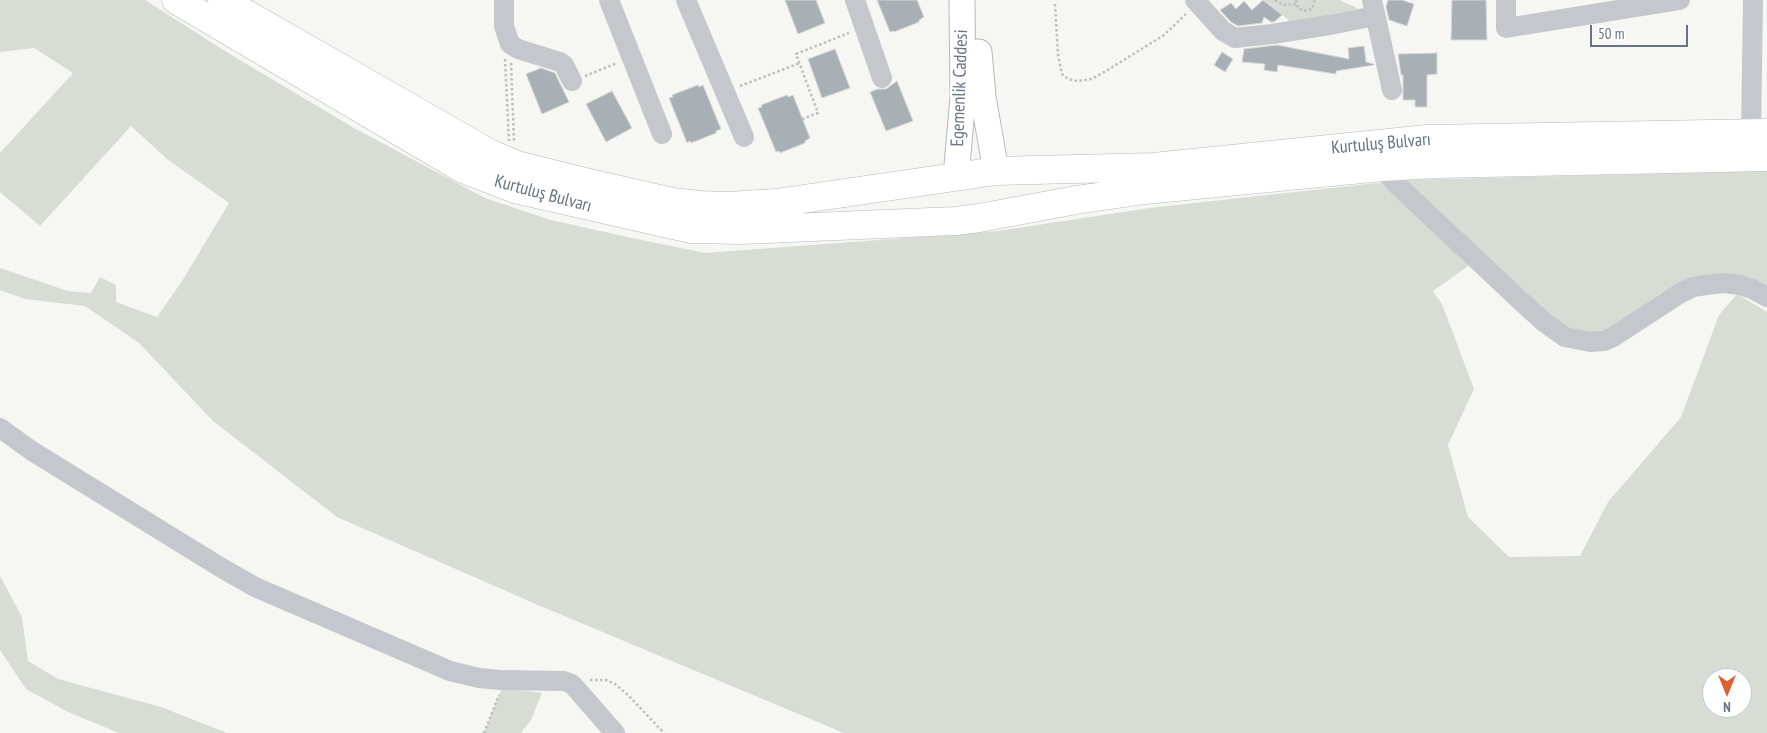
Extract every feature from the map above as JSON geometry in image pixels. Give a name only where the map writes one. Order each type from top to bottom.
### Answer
[{"type":"highway","name":"Kurtuluş Bulvarı","points":[[176,0],[430,150],[463,168],[515,189],[691,230],[742,230],[954,221]]},
{"type":"highway","name":"Kurtuluş Bulvarı","points":[[222,0],[489,153],[517,165],[625,192],[672,202],[729,206],[776,203],[956,176]]},
{"type":"highway","name":"Kurtuluş Bulvarı","points":[[996,171],[1154,167],[1427,139],[1759,134]]},
{"type":"highway","name":"Kurtuluş Bulvarı","points":[[999,215],[1076,200],[1145,190],[1382,167],[1436,164],[1767,157]]},
{"type":"highway","points":[[996,171],[1002,178],[1006,195],[999,215],[954,221],[947,204],[947,195],[950,185],[956,176],[996,171]]},
{"type":"main road","name":"Egemenlik Caddesi","points":[[956,176],[963,98],[962,0]]},
{"type":"main road","name":"Egemenlik Caddesi","points":[[977,0],[980,78],[996,171]]},
{"type":"street","points":[[504,0],[504,26],[507,48],[518,49],[560,62],[564,65],[572,81]]},
{"type":"street","points":[[609,0],[662,134]]},
{"type":"street","points":[[686,0],[744,137]]},
{"type":"street","points":[[855,0],[882,78]]},
{"type":"street","points":[[1506,0],[1506,28],[1680,0]]},
{"type":"street","points":[[1754,0],[1759,134]]},
{"type":"street","points":[[1196,1],[1222,31],[1235,38],[1330,26],[1373,8],[1392,90]]},
{"type":"street","points":[[1382,167],[1394,182],[1524,304],[1565,337],[1590,342],[1604,341],[1679,294],[1693,287],[1706,284],[1740,285],[1767,297]]},
{"type":"street","points":[[0,428],[48,461],[220,567],[256,587],[450,671],[479,678],[564,681],[572,684],[616,733]]},
{"type":"path","points":[[1275,0],[1283,5],[1296,2],[1300,10],[1306,11],[1312,9],[1315,0]]},
{"type":"path","points":[[1055,4],[1058,55],[1062,74],[1068,79],[1077,81],[1092,79],[1164,35],[1196,1]]},
{"type":"path","points":[[802,119],[818,113],[796,54],[865,27]]},
{"type":"path","points":[[507,48],[509,147]]},
{"type":"path","points":[[507,48],[514,149]]},
{"type":"path","points":[[572,81],[632,57]]},
{"type":"path","points":[[725,92],[800,63]]},
{"type":"path","points":[[572,684],[596,679],[606,680],[615,684],[664,733]]},
{"type":"path","points":[[484,733],[506,680]]},
{"type":"shaded area","points":[[0,0],[145,0],[233,56],[354,128],[485,198],[551,220],[705,253],[998,231],[1149,208],[1386,182],[1471,264],[1433,291],[1442,304],[1474,389],[1448,445],[1468,517],[1509,557],[1580,556],[1608,502],[1681,417],[1719,315],[1737,294],[1767,312],[1767,733],[844,733],[538,605],[337,517],[213,421],[139,343],[85,306],[25,299],[0,290],[0,268],[68,291],[91,293],[100,277],[116,285],[116,302],[157,317],[182,281],[229,203],[167,159],[131,126],[40,226],[0,192],[0,153],[73,73],[34,48],[0,52]]},
{"type":"shaded area","points":[[1264,0],[1340,0],[1359,9],[1292,23]]},
{"type":"shaded area","points":[[1767,171],[1767,289],[1698,278],[1660,294],[1605,334],[1584,336],[1553,320],[1400,180]]},
{"type":"shaded area","points":[[0,576],[22,617],[28,661],[58,679],[161,707],[227,733],[119,733],[68,712],[26,689],[0,650]]},
{"type":"shaded area","points":[[502,688],[542,693],[531,720],[521,733],[484,733]]},
{"type":"building","points":[[785,0],[816,0],[825,23],[798,34]]},
{"type":"building","points":[[877,0],[917,0],[924,17],[919,22],[890,32]]},
{"type":"building","points":[[1263,0],[1282,15],[1274,22],[1264,17],[1262,23],[1238,26],[1231,22],[1220,10],[1231,3],[1236,9],[1244,1],[1252,10]]},
{"type":"building","points":[[1388,0],[1402,0],[1414,4],[1407,26],[1389,20],[1386,7]]},
{"type":"building","points":[[1452,0],[1486,0],[1487,40],[1451,40]]},
{"type":"building","points":[[1277,45],[1349,59],[1348,48],[1364,46],[1366,62],[1374,65],[1336,71],[1336,74],[1278,65],[1277,72],[1264,70],[1265,64],[1242,62],[1244,49]]},
{"type":"building","points":[[835,49],[850,88],[822,98],[808,59]]},
{"type":"building","points":[[1222,52],[1233,59],[1225,72],[1214,65]]},
{"type":"building","points":[[1437,53],[1437,74],[1427,75],[1427,107],[1415,107],[1415,100],[1403,100],[1403,75],[1401,75],[1398,54]]},
{"type":"building","points":[[541,68],[555,73],[569,102],[542,114],[526,74]]},
{"type":"building","points":[[897,81],[913,121],[886,131],[870,92],[886,89]]},
{"type":"building","points":[[698,85],[699,87],[703,85],[721,129],[716,131],[716,133],[687,143],[669,98],[673,97],[672,95]]},
{"type":"building","points":[[612,91],[632,128],[606,142],[586,104]]},
{"type":"building","points":[[787,95],[788,97],[793,95],[810,138],[805,143],[780,153],[779,151],[776,152],[758,108],[762,107],[761,105]]}]
